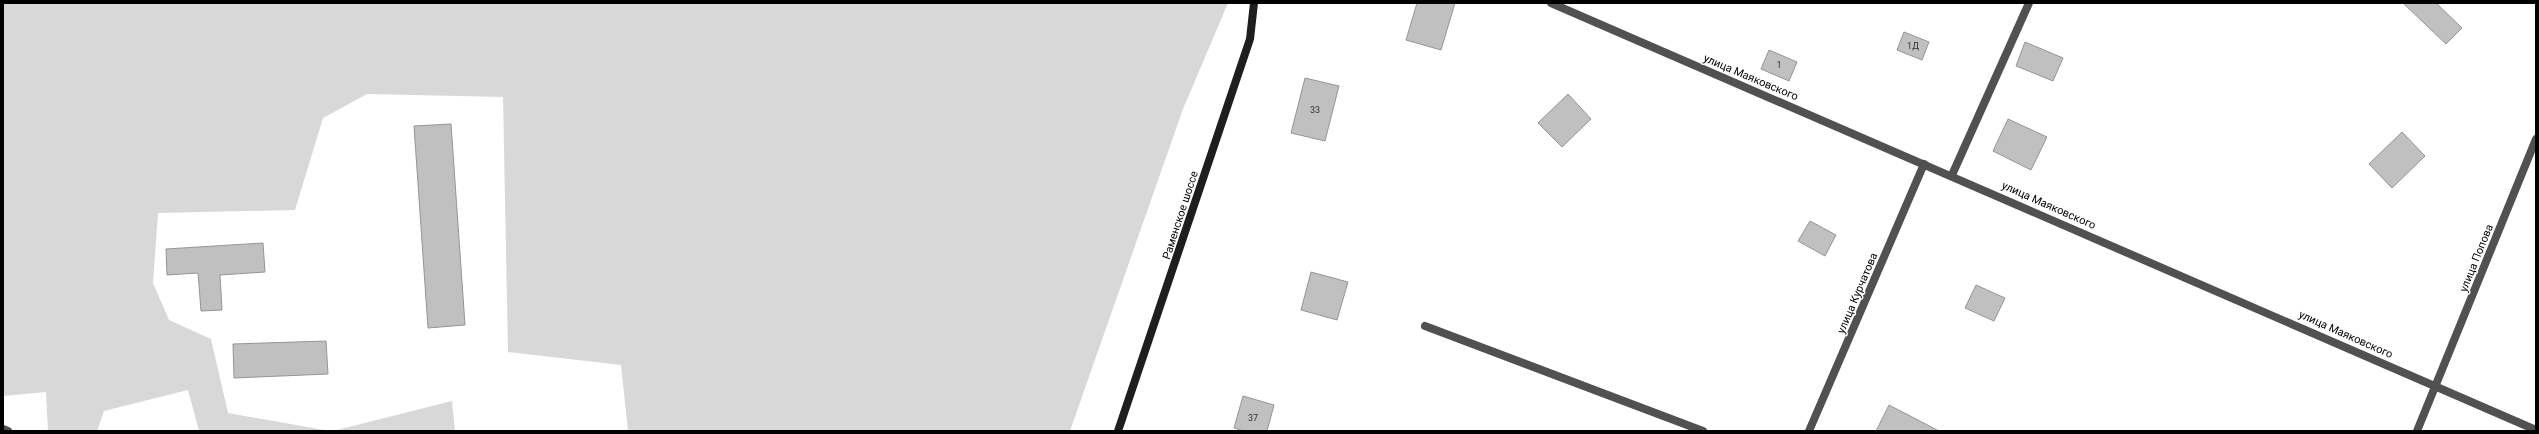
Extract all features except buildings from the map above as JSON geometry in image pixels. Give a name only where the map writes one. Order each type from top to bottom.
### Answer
[{"type":"main road","name":"Раменское шоссе","points":[[1118,431],[1250,39],[1254,3]]},
{"type":"street","name":"улица Маяковского","points":[[1551,3],[1952,175],[2536,430]]},
{"type":"street","points":[[1952,175],[2029,3]]},
{"type":"street","name":"улица Попова","points":[[2418,431],[2536,139]]},
{"type":"street","name":"улица Курчатова","points":[[1809,431],[1924,164]]},
{"type":"street","points":[[1425,326],[1703,431]]},
{"type":"street","points":[[3,428],[8,431]]},
{"type":"shaded area","points":[[3,3],[1228,3],[1183,109],[1070,431],[628,431],[621,365],[508,352],[503,97],[367,94],[323,118],[295,210],[158,213],[153,283],[169,320],[211,339],[228,413],[330,431],[199,431],[188,390],[104,411],[97,431],[48,431],[46,392],[3,396]]},
{"type":"shaded area","points":[[452,401],[455,431],[333,431]]}]
